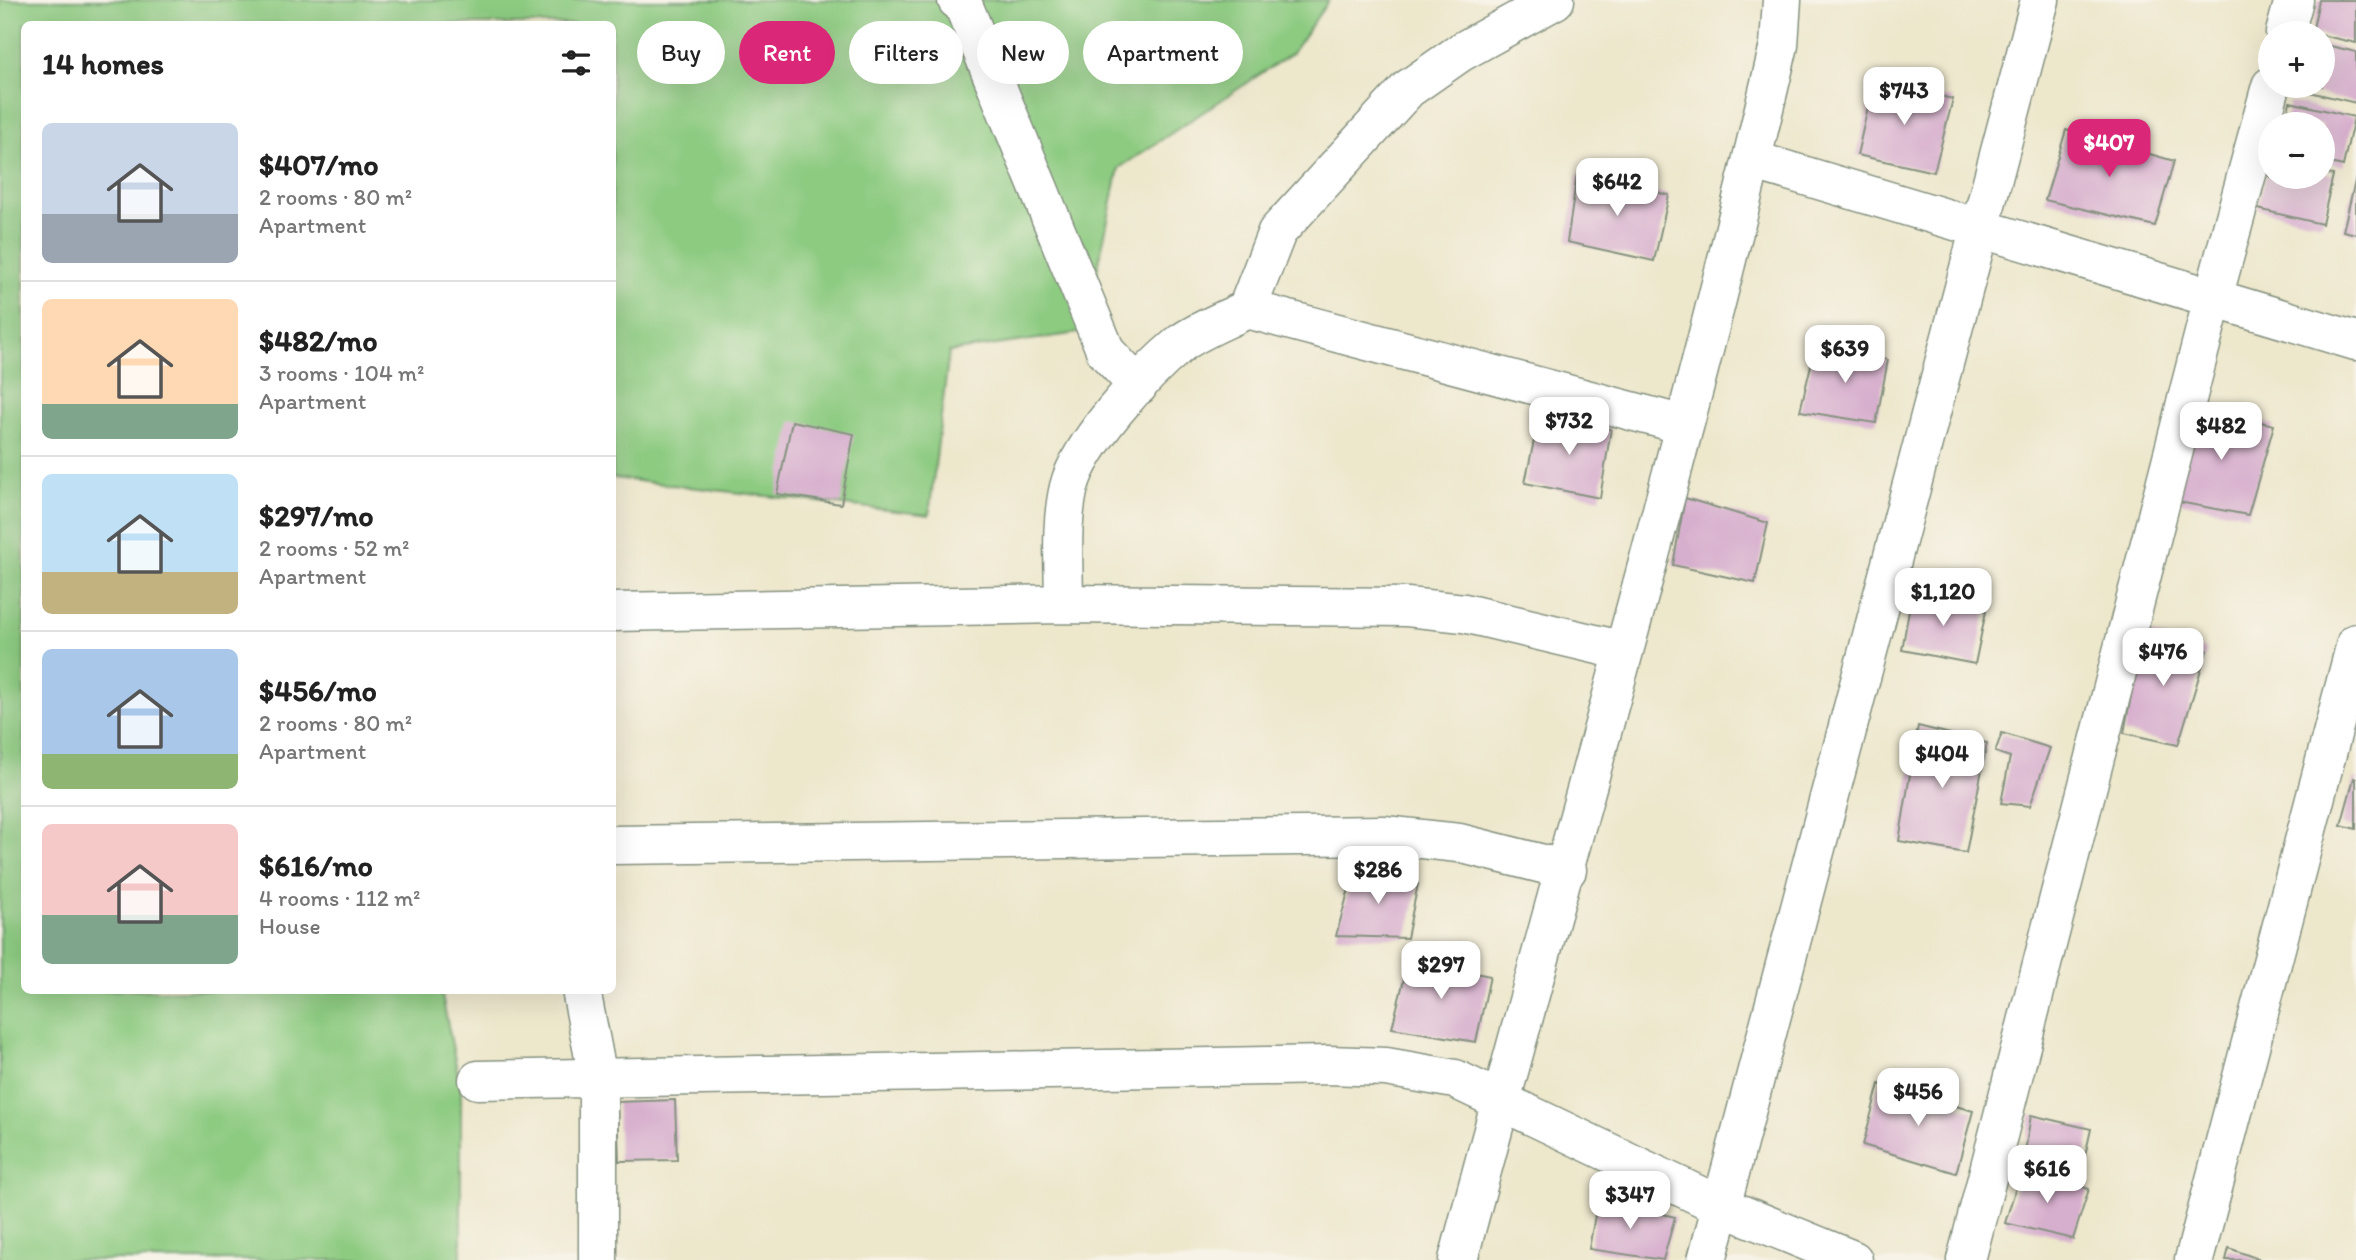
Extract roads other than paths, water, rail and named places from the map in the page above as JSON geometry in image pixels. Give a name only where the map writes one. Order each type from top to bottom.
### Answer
[{"type":"street","points":[[957,0],[962,2],[995,76],[1106,352],[1138,386]]},
{"type":"street","points":[[1064,604],[1064,531],[1070,485],[1095,437],[1138,386],[1182,343],[1247,309],[1277,232],[1408,89],[1461,52],[1555,0]]},
{"type":"street","points":[[1458,1260],[1567,870],[1684,425],[1779,45],[1782,0]]},
{"type":"street","points":[[1707,1260],[2040,0]]},
{"type":"street","points":[[2288,21],[2294,0]]},
{"type":"street","points":[[1966,1260],[2213,298],[2268,98]]},
{"type":"street","points":[[1752,160],[2356,341]]},
{"type":"street","points":[[1247,309],[1684,425]]},
{"type":"street","points":[[616,612],[1064,604],[1407,607],[1464,613],[1624,651]]},
{"type":"street","points":[[2194,1260],[2356,643]]},
{"type":"street","points":[[616,845],[1384,835],[1458,843],[1567,870]]},
{"type":"street","points":[[583,994],[598,1078],[598,1260]]},
{"type":"street","points":[[478,1080],[1328,1065],[1386,1067],[1455,1079],[1721,1206],[1853,1260]]}]
